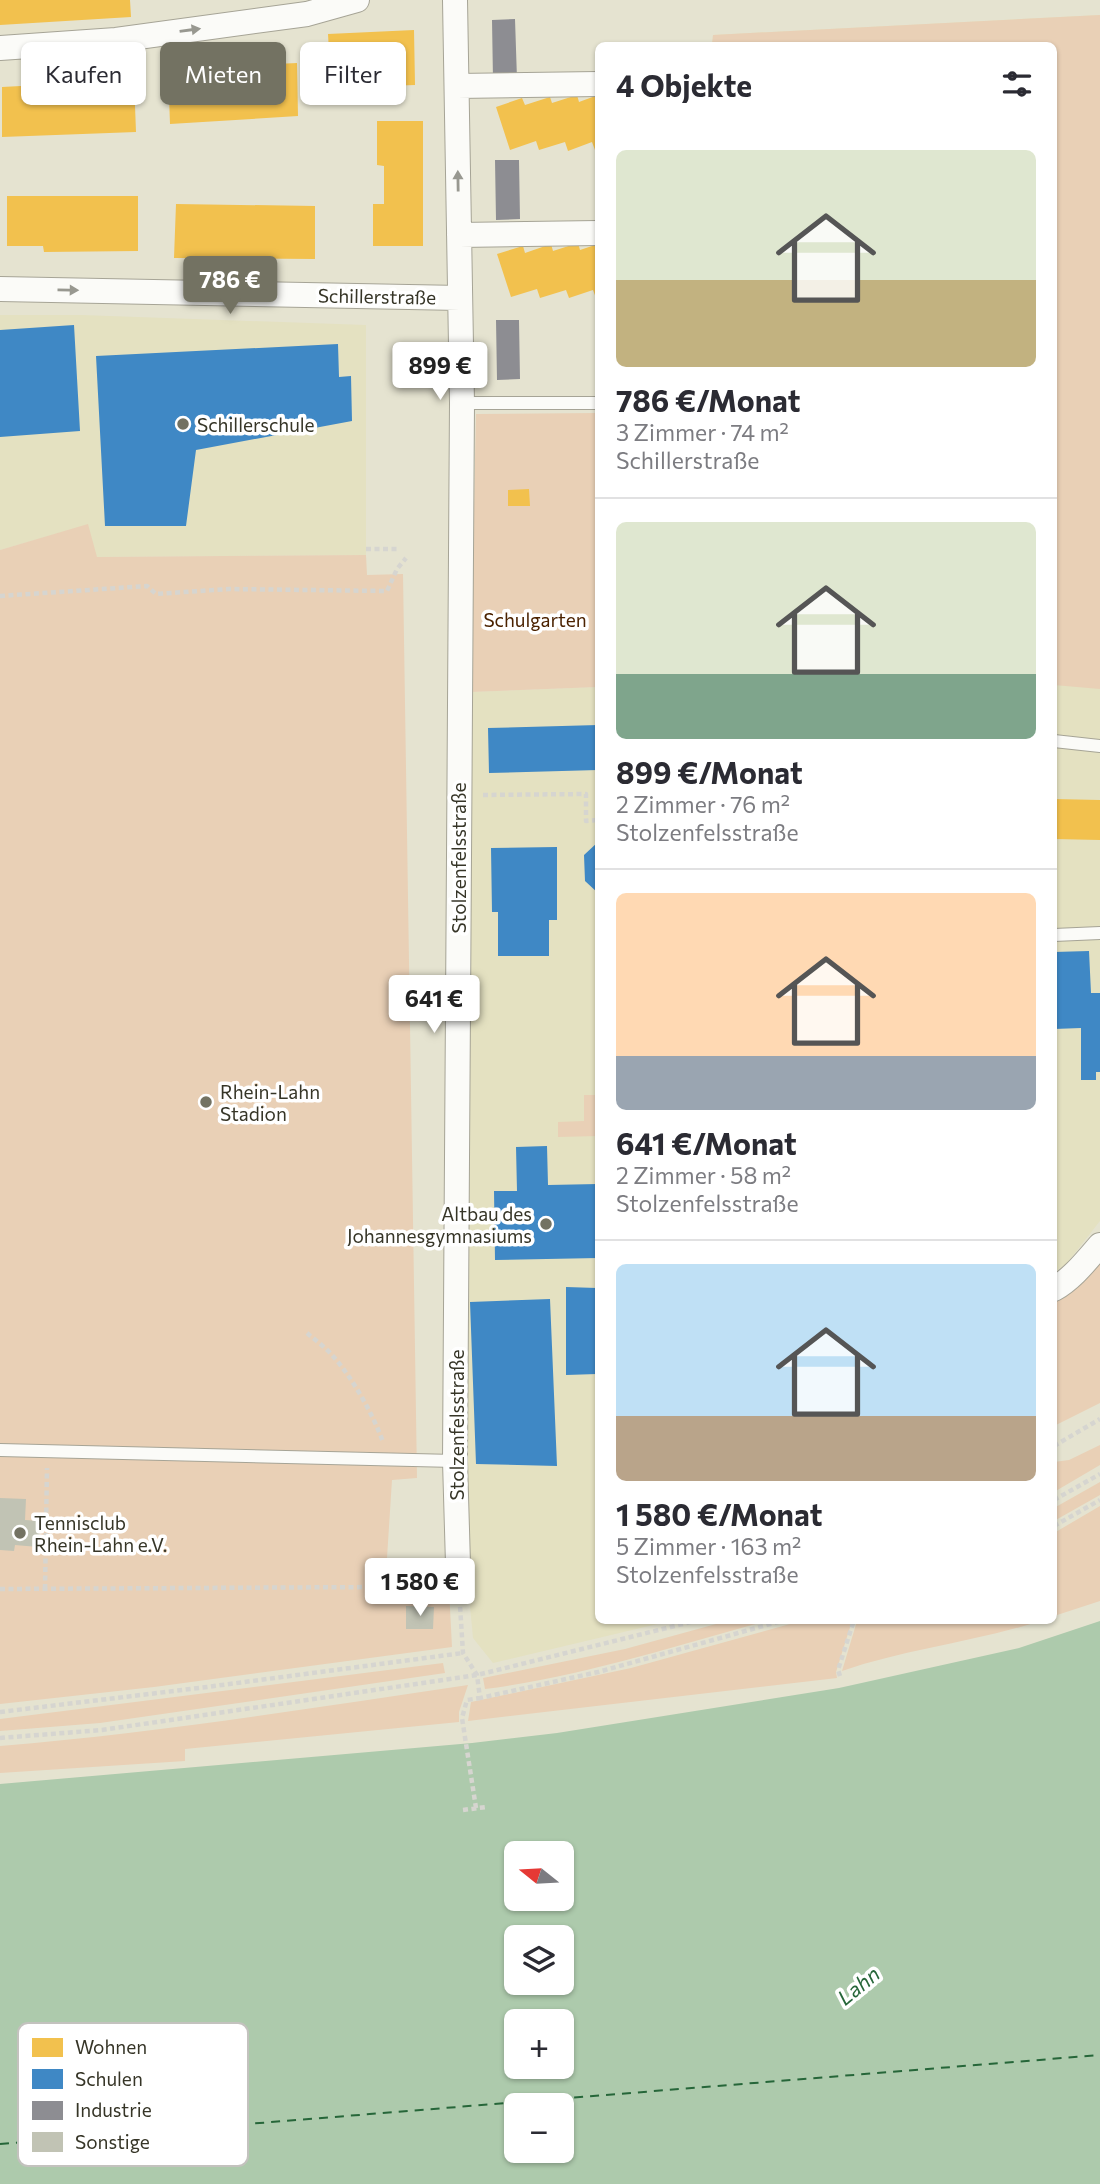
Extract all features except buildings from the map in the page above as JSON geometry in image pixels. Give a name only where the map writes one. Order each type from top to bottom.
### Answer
[{"type":"street","points":[[0,47],[130,38],[307,14],[357,0]]},
{"type":"street","name":"Stolzenfelsstraße","points":[[455,0],[462,403],[455,1461],[458,1564]]},
{"type":"street","points":[[457,86],[595,84]]},
{"type":"street","points":[[459,235],[595,233]]},
{"type":"street","name":"Schillerstraße","points":[[0,289],[460,298]]},
{"type":"street","points":[[1057,1287],[1077,1271],[1100,1245]]},
{"type":"lane","points":[[462,403],[595,403]]},
{"type":"lane","points":[[1057,741],[1100,746]]},
{"type":"lane","points":[[1057,935],[1100,933]]},
{"type":"lane","points":[[0,1450],[455,1461]]},
{"type":"path","points":[[366,549],[400,548]]},
{"type":"path","points":[[0,596],[147,586],[156,594],[229,589],[387,590],[397,569],[406,558]]},
{"type":"path","points":[[458,795],[586,794],[586,821],[595,820]]},
{"type":"path","points":[[307,1333],[333,1356],[357,1391],[378,1428],[384,1444],[383,1460]]},
{"type":"path","points":[[1057,1444],[1100,1419]]},
{"type":"path","points":[[45,1590],[48,1451]]},
{"type":"path","points":[[1057,1498],[1100,1474]]},
{"type":"path","points":[[1057,1524],[1100,1500]]},
{"type":"path","points":[[458,1564],[463,1653],[478,1675],[480,1698]]},
{"type":"path","points":[[0,1589],[381,1587]]},
{"type":"path","points":[[0,1738],[116,1728],[478,1675],[683,1624]]},
{"type":"path","points":[[475,1808],[462,1718],[467,1700],[598,1672],[771,1624]]},
{"type":"path","points":[[840,1676],[838,1671],[853,1624]]},
{"type":"path","points":[[0,1712],[463,1653]]},
{"type":"path","points":[[463,1810],[486,1807]]},
{"type":"shaded area","points":[[1100,15],[1100,1221],[1067,1263],[1057,1271],[1057,42],[712,42],[713,35]]},
{"type":"shaded area","name":"Schillerschule","points":[[0,315],[82,315],[366,325],[366,555],[96,557],[87,525],[0,550]]},
{"type":"shaded area","points":[[595,687],[595,1624],[657,1624],[493,1663],[473,1638],[466,1564],[470,692]]},
{"type":"green space","points":[[1100,15],[1100,689],[1057,685],[1057,42],[712,42],[713,35]]},
{"type":"green space","name":"Schulgarten","points":[[595,413],[595,687],[470,692],[476,414]]},
{"type":"green space","points":[[88,524],[97,557],[366,555],[367,575],[403,574],[417,1478],[392,1480],[385,1589],[449,1589],[452,1647],[154,1687],[0,1704],[0,550]]},
{"type":"green space","points":[[584,1095],[595,1095],[595,1136],[558,1137],[558,1122],[584,1121]]},
{"type":"green space","points":[[1100,1263],[1100,1403],[1057,1424],[1057,1299]]},
{"type":"green space","points":[[1100,1445],[1100,1465],[1057,1490],[1057,1462],[1069,1460]]},
{"type":"green space","points":[[1100,1482],[1100,1495],[1057,1519],[1057,1506]]},
{"type":"green space","points":[[1100,1506],[1100,1601],[1057,1615],[1057,1531]]},
{"type":"green space","points":[[716,1624],[756,1624],[592,1669],[485,1689],[483,1678],[625,1649]]},
{"type":"green space","points":[[790,1624],[851,1624],[836,1672],[837,1678],[468,1721],[471,1702],[631,1668]]},
{"type":"green space","points":[[856,1624],[1030,1624],[866,1663],[842,1671]]},
{"type":"green space","points":[[443,1663],[445,1673],[100,1723],[0,1731],[0,1719]]},
{"type":"green space","points":[[468,1685],[459,1712],[459,1722],[185,1749],[185,1761],[0,1773],[0,1746],[176,1727]]},
{"type":"water","name":"Lahn","points":[[1100,1621],[1100,2184],[0,2184],[0,1784],[472,1743],[557,1733],[839,1688],[1019,1648]]},
{"type":"ferry route","points":[[248,2124],[1100,2055]]},
{"type":"ferry route","points":[[0,2144],[18,2143]]},
{"type":"place","name":"Schillerschule","points":[[183,424]]},
{"type":"place","name":"Rhein-Lahn Stadion","points":[[206,1102]]},
{"type":"place","name":"Altbau des Johannesgymnasiums","points":[[546,1224]]},
{"type":"place","name":"Tennisclub Rhein-Lahn e.V.","points":[[20,1533]]}]
